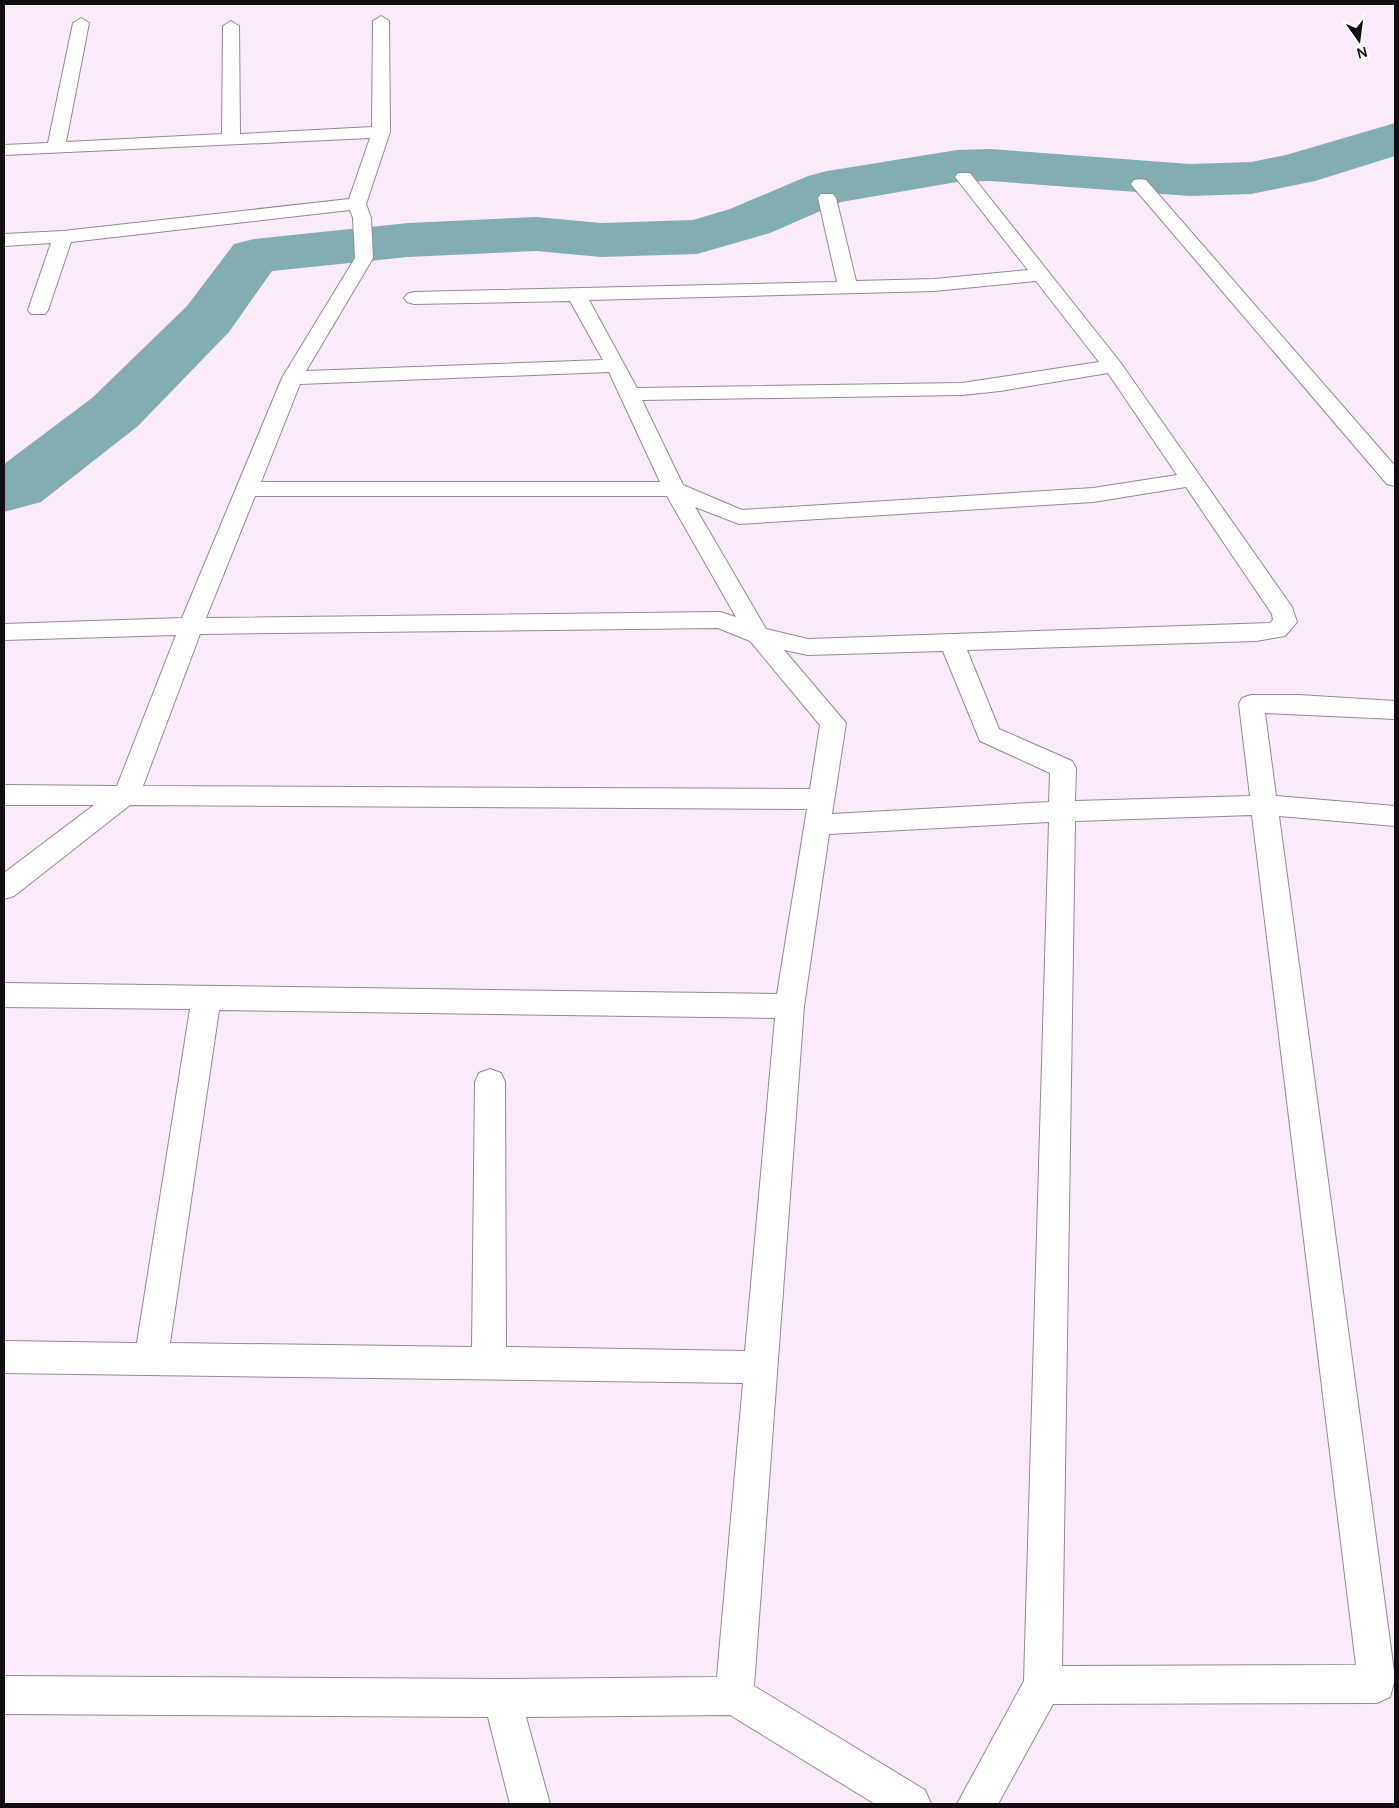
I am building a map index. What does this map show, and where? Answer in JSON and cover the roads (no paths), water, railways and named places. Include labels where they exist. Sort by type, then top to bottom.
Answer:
[{"type":"street","points":[[4,888],[127,794],[191,626],[292,378],[364,258],[360,211],[381,132],[381,21]]},
{"type":"street","points":[[56,147],[81,23]]},
{"type":"street","points":[[231,26],[231,137]]},
{"type":"street","points":[[4,150],[231,137],[381,132]]},
{"type":"street","points":[[4,632],[191,626],[720,620],[758,634],[808,647],[1256,633],[1277,630],[1284,622],[1284,613],[1192,479],[1113,366],[964,177]]},
{"type":"street","points":[[1140,184],[1395,479]]},
{"type":"street","points":[[827,198],[848,287]]},
{"type":"street","points":[[4,240],[63,237],[360,211]]},
{"type":"street","points":[[38,310],[63,237]]},
{"type":"street","points":[[414,298],[934,284],[1041,274]]},
{"type":"street","points":[[576,295],[616,366],[674,490],[758,634],[833,723],[790,1006],[734,1696]]},
{"type":"street","points":[[292,378],[616,366]]},
{"type":"street","points":[[629,394],[962,389],[1000,385],[1113,366]]},
{"type":"street","points":[[247,489],[674,490],[739,517],[1093,495],[1192,479]]},
{"type":"street","points":[[952,643],[989,735],[1064,768],[1043,1685],[977,1804]]},
{"type":"street","points":[[1043,1685],[1386,1685],[1251,704],[1299,704],[1395,710]]},
{"type":"street","points":[[4,795],[127,794],[821,799]]},
{"type":"street","points":[[817,825],[1063,811],[1264,805],[1395,816]]},
{"type":"street","points":[[4,995],[790,1006]]},
{"type":"street","points":[[151,1358],[206,998]]},
{"type":"street","points":[[489,1363],[490,1082]]},
{"type":"street","points":[[4,1356],[762,1367]]},
{"type":"street","points":[[4,1695],[502,1698],[734,1696],[911,1804]]},
{"type":"street","points":[[502,1698],[530,1804]]},
{"type":"waterway","points":[[4,491],[17,487],[115,412],[208,319],[254,256],[408,240],[536,234],[601,240],[697,237],[750,221],[827,188],[957,166],[990,165],[1190,180],[1251,178],[1296,169],[1395,139]]}]
